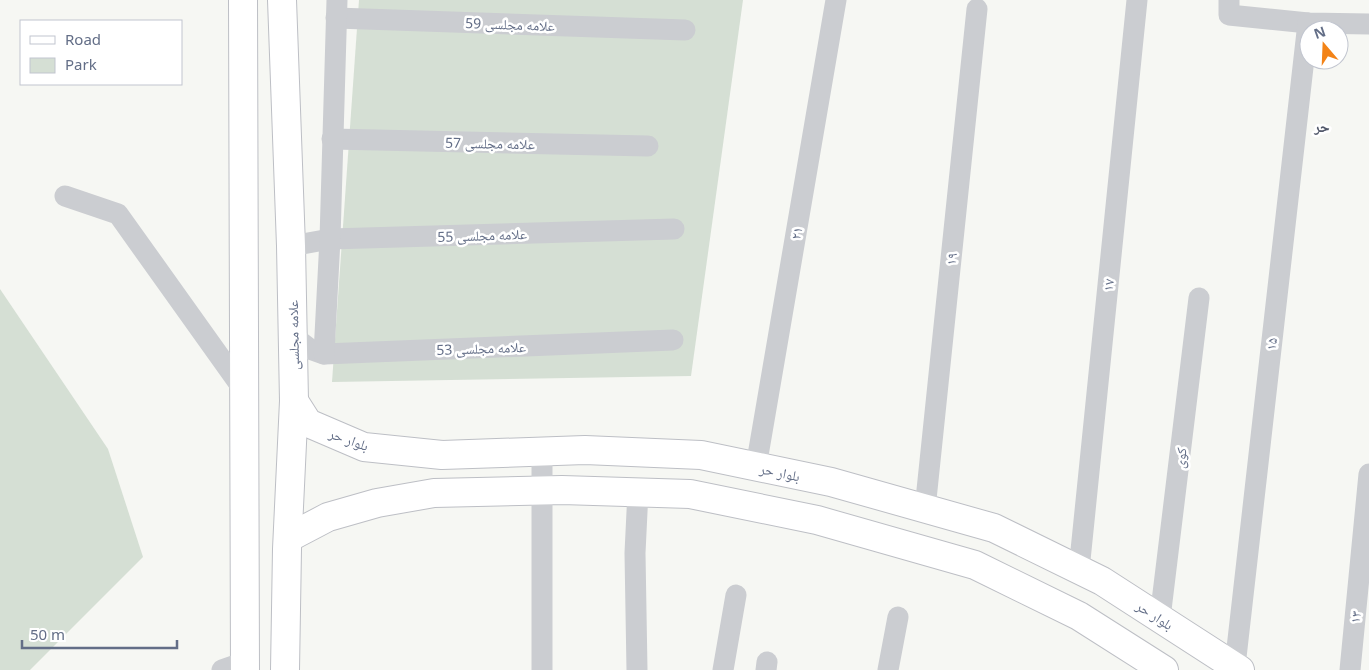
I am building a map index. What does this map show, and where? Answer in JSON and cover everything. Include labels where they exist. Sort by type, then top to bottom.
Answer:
[{"type":"main road","points":[[237,667],[245,392],[243,0]]},
{"type":"main road","name":"علامه مجلسی","points":[[282,0],[292,246],[294,401],[285,670]]},
{"type":"main road","name":"بلوار حر","points":[[294,401],[308,423],[364,447],[442,455],[542,450],[585,450],[701,456],[831,482],[994,528],[1102,581],[1237,668]]},
{"type":"main road","points":[[288,538],[328,517],[378,503],[434,493],[638,491],[690,494],[817,520],[975,565],[1079,616],[1164,670]]},
{"type":"street","name":"۲۱","points":[[756,467],[836,0]]},
{"type":"street","name":"۱۷","points":[[1079,570],[1137,0]]},
{"type":"street","points":[[1229,0],[1228,15],[1299,22]]},
{"type":"street","points":[[324,354],[330,239],[336,9]]},
{"type":"street","name":"علامه مجلسی 59","points":[[336,9],[685,30]]},
{"type":"street","name":"۱۹","points":[[925,509],[977,9]]},
{"type":"street","points":[[1349,24],[1369,24]]},
{"type":"street","name":"۱۵","points":[[1237,668],[1303,70]]},
{"type":"street","name":"علامه مجلسی 57","points":[[332,139],[648,146]]},
{"type":"street","points":[[65,196],[118,214],[245,392]]},
{"type":"street","name":"علامه مجلسی 55","points":[[292,246],[330,239],[674,229]]},
{"type":"street","name":"کوی","points":[[1160,618],[1200,298]]},
{"type":"street","name":"علامه مجلسی 53","points":[[293,336],[310,349],[324,354],[674,340]]},
{"type":"street","points":[[542,450],[542,670]]},
{"type":"street","name":"۱۳","points":[[1350,670],[1369,474]]},
{"type":"street","points":[[637,670],[635,553],[638,491]]},
{"type":"street","points":[[723,670],[736,595]]},
{"type":"street","points":[[888,670],[898,617]]},
{"type":"green space","points":[[359,0],[743,0],[691,376],[332,382]]},
{"type":"green space","points":[[0,289],[108,449],[143,557],[30,670],[0,670]]},
{"type":"district","name":"حر","points":[[1322,126]]}]
